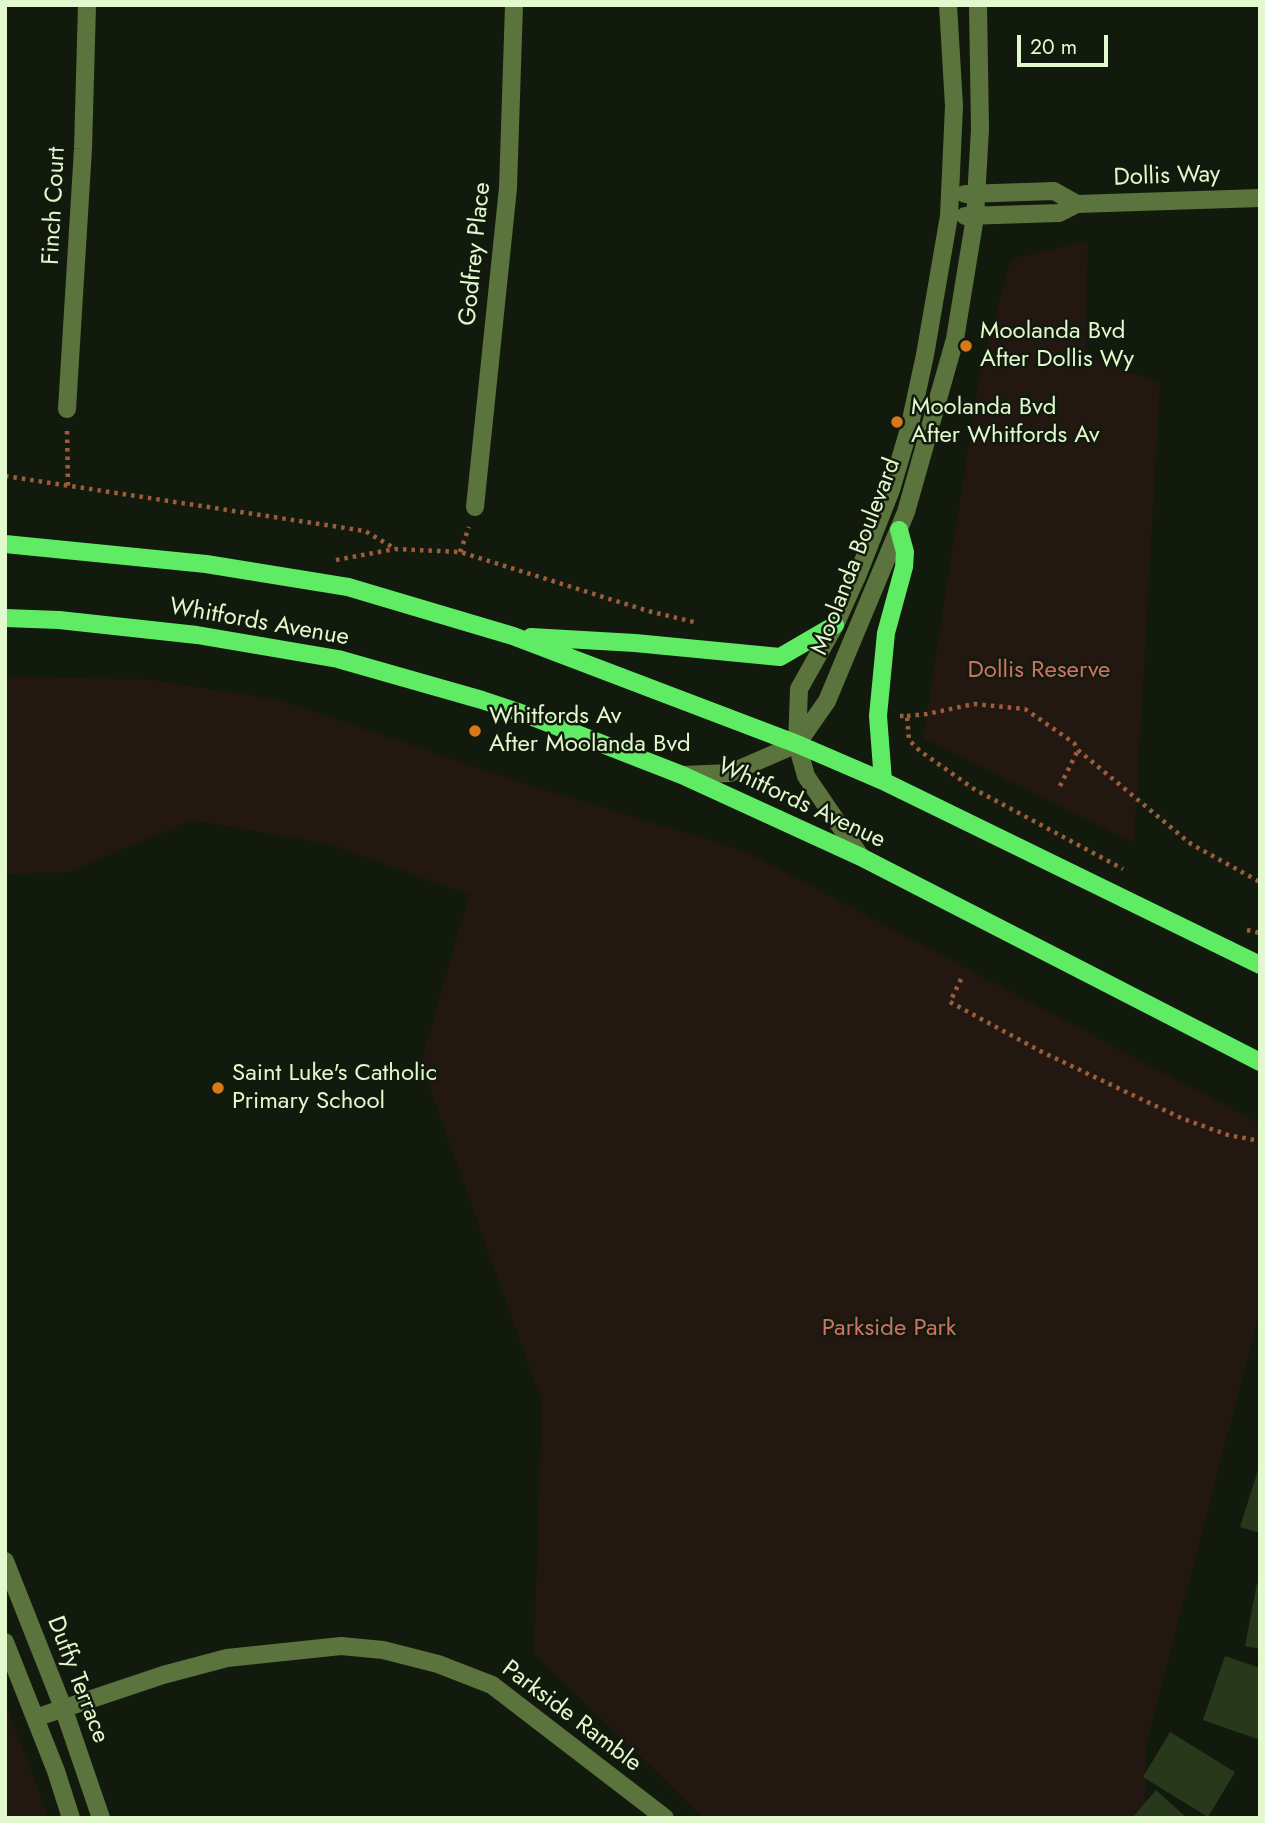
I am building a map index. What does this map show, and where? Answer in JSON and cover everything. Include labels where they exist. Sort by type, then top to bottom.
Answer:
[{"type":"main road","points":[[883,781],[878,716],[886,633],[904,567],[905,552],[899,530]]},
{"type":"main road","name":"Whitfords Avenue","points":[[5,544],[206,564],[348,587],[513,636],[797,744],[883,781],[1260,965]]},
{"type":"main road","name":"Whitfords Avenue","points":[[5,618],[59,620],[197,635],[338,659],[533,717],[681,775],[860,857],[1260,1062]]},
{"type":"main road","points":[[513,636],[635,643],[780,657],[835,625]]},
{"type":"street","name":"Finch Court","points":[[66,409],[83,149],[87,5]]},
{"type":"street","name":"Godfrey Place","points":[[475,507],[509,188],[514,5]]},
{"type":"street","name":"Moolanda Boulevard","points":[[860,857],[806,776],[797,744],[799,690],[835,625],[858,574],[891,490],[909,429],[949,216],[954,106],[948,5]]},
{"type":"street","name":"Moolanda Boulevard","points":[[797,744],[827,701],[899,530],[928,440],[955,339],[975,217],[980,130],[978,5]]},
{"type":"street","name":"Dollis Way","points":[[949,193],[976,195],[1054,191],[1077,204]]},
{"type":"street","name":"Dollis Way","points":[[949,216],[1059,213],[1077,204],[1260,198]]},
{"type":"street","points":[[681,775],[730,773],[797,744]]},
{"type":"street","name":"Duffy Terrace","points":[[5,1561],[64,1710],[101,1818]]},
{"type":"street","points":[[5,1642],[71,1818]]},
{"type":"street","name":"Parkside Ramble","points":[[35,1718],[163,1675],[227,1658],[341,1646],[383,1650],[438,1664],[492,1685],[665,1818]]},
{"type":"path","points":[[66,409],[68,486]]},
{"type":"path","points":[[5,476],[365,531],[395,549]]},
{"type":"path","points":[[907,716],[927,715],[974,704],[1025,709],[1073,743],[1191,844],[1260,882]]},
{"type":"path","points":[[1060,786],[1078,750]]},
{"type":"path","points":[[961,979],[950,1002],[1042,1052],[1181,1118],[1228,1135],[1260,1142]]},
{"type":"green space","name":"Dollis Reserve","points":[[1088,240],[1085,356],[1160,383],[1134,843],[923,738],[981,367],[1011,259]]},
{"type":"green space","name":"Parkside Park","points":[[5,676],[153,680],[279,700],[529,785],[745,851],[1260,1124],[1260,1311],[1146,1745],[1145,1818],[704,1818],[534,1654],[542,1402],[421,1063],[469,895],[330,844],[191,820],[69,872],[5,874]]},
{"type":"green space","points":[[5,1703],[49,1818],[5,1818]]},
{"type":"building","points":[[1260,1467],[1260,1533],[1240,1527]]},
{"type":"building","points":[[1257,1583],[1260,1584],[1260,1649],[1245,1646]]},
{"type":"building","points":[[1225,1656],[1260,1668],[1260,1740],[1203,1720]]},
{"type":"building","points":[[1170,1732],[1235,1772],[1208,1817],[1143,1777]]},
{"type":"building","points":[[1156,1790],[1187,1818],[1132,1818]]},
{"type":"place","name":"Moolanda Bvd After Dollis Wy","points":[[966,346]]},
{"type":"place","name":"Moolanda Bvd After Whitfords Av","points":[[897,422]]},
{"type":"place","name":"Whitfords Av After Moolanda Bvd","points":[[475,731]]},
{"type":"place","name":"Saint Luke's Catholic Primary School","points":[[218,1088]]}]
